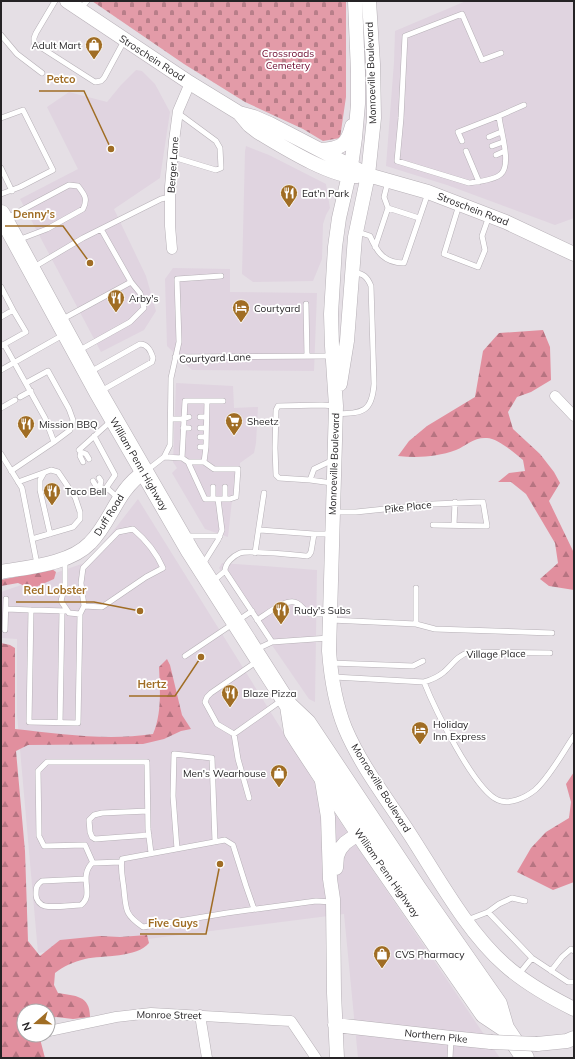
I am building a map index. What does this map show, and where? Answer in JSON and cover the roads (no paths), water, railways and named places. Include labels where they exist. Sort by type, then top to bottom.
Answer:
[{"type":"highway","name":"William Penn Highway","points":[[2,218],[87,374],[210,584],[286,702],[308,723],[417,888],[498,1004],[505,1028],[525,1058]]},
{"type":"highway","name":"William Penn Highway","points":[[286,702],[293,732],[356,829],[484,1014],[505,1028]]},
{"type":"main road","name":"Stroschein Road","points":[[67,1],[83,5],[125,40],[238,113],[258,132],[325,169],[350,171],[368,175],[428,192],[518,227],[574,254]]},
{"type":"main road","name":"Monroeville Boulevard","points":[[355,1],[358,104],[350,171],[342,205],[335,247],[331,314],[336,410],[330,638],[331,670],[340,715],[357,751],[466,920],[496,956],[518,976],[574,1009]]},
{"type":"main road","name":"Monroeville Boulevard","points":[[336,410],[347,341],[356,232],[368,175],[374,118],[373,64],[369,1]]},
{"type":"main road","points":[[320,150],[338,148],[346,142],[350,135],[358,104]]},
{"type":"main road","name":"Stroschein Road","points":[[238,113],[254,117],[270,124],[320,150],[350,171]]},
{"type":"main road","name":"Duff Road","points":[[1,572],[65,558],[78,552],[90,543],[99,532],[131,482],[144,472]]},
{"type":"main road","points":[[320,774],[327,806],[330,879],[333,900]]},
{"type":"main road","points":[[329,849],[335,840],[356,829],[371,818]]},
{"type":"main road","points":[[337,1058],[333,900],[338,852],[356,829]]},
{"type":"main road","name":"Northern Pike","points":[[335,1025],[491,1042],[537,1044],[567,1041],[573,1046]]},
{"type":"street","name":"Berger Lane","points":[[172,249],[170,197],[173,157],[178,113],[190,83]]},
{"type":"street","points":[[555,396],[574,416]]},
{"type":"street","name":"Monroe Street","points":[[56,1029],[116,1016],[151,1013],[291,1021],[316,1058]]},
{"type":"street","points":[[200,1015],[207,1058]]},
{"type":"lane","points":[[56,1],[36,33],[34,43],[95,82],[101,81],[104,78],[125,40]]},
{"type":"lane","points":[[498,116],[506,156],[504,171],[501,175],[479,182],[468,183],[397,161],[401,118],[405,36],[462,14],[482,60],[501,53]]},
{"type":"lane","points":[[1,35],[17,54],[42,73]]},
{"type":"lane","points":[[462,141],[458,132],[524,105]]},
{"type":"lane","points":[[1,118],[23,110],[53,170],[1,194]]},
{"type":"lane","points":[[173,157],[216,170],[221,168],[220,148],[216,141],[178,113]]},
{"type":"lane","points":[[489,137],[501,132]]},
{"type":"lane","points":[[492,146],[503,142]]},
{"type":"lane","points":[[496,155],[505,151]]},
{"type":"lane","points":[[469,153],[471,164],[479,182]]},
{"type":"lane","points":[[471,164],[477,162]]},
{"type":"lane","points":[[1,168],[12,190]]},
{"type":"lane","points":[[375,247],[388,208],[384,196],[388,181]]},
{"type":"lane","points":[[2,218],[69,185],[78,186],[84,194],[87,201],[83,209],[47,229],[15,242]]},
{"type":"lane","points":[[356,232],[370,236],[380,255],[395,263],[404,263],[428,192]]},
{"type":"lane","points":[[30,269],[101,229],[161,199],[170,197]]},
{"type":"lane","points":[[459,204],[444,254],[478,267],[484,250],[482,236],[489,215]]},
{"type":"lane","points":[[388,208],[419,218]]},
{"type":"lane","points":[[76,352],[130,322],[144,308],[140,293],[131,282],[101,229]]},
{"type":"lane","points":[[333,483],[279,478],[276,475],[276,410],[278,406],[322,405],[336,410],[356,414],[368,407],[373,398],[374,384],[371,286],[368,279],[363,274],[352,271]]},
{"type":"lane","points":[[176,357],[179,342],[177,279],[221,276]]},
{"type":"lane","points":[[1,370],[15,362],[62,328],[131,282]]},
{"type":"lane","points":[[1,288],[26,332],[2,345],[15,362],[29,392],[45,418],[54,442]]},
{"type":"lane","points":[[306,304],[307,356]]},
{"type":"lane","points":[[1,317],[13,310]]},
{"type":"lane","points":[[87,374],[140,344],[146,345],[152,354],[152,362],[98,392]]},
{"type":"lane","name":"Courtyard Lane","points":[[164,457],[170,445],[171,378],[176,357],[332,356]]},
{"type":"lane","points":[[11,471],[70,430],[73,420],[69,409],[48,371],[26,383]]},
{"type":"lane","points":[[1,408],[29,392]]},
{"type":"lane","points":[[182,458],[185,401],[223,401]]},
{"type":"lane","points":[[204,462],[206,447],[206,401]]},
{"type":"lane","points":[[170,419],[183,419],[190,417]]},
{"type":"lane","points":[[200,417],[206,417]]},
{"type":"lane","points":[[83,462],[80,456],[81,452],[79,450],[113,419]]},
{"type":"lane","points":[[183,428],[189,428]]},
{"type":"lane","points":[[200,428],[206,428]]},
{"type":"lane","points":[[93,481],[96,486],[100,486],[104,491],[115,475],[94,436]]},
{"type":"lane","points":[[183,437],[189,436]]},
{"type":"lane","points":[[200,437],[206,437]]},
{"type":"lane","points":[[182,446],[189,447]]},
{"type":"lane","points":[[200,447],[206,447]]},
{"type":"lane","points":[[81,452],[86,454],[89,459]]},
{"type":"lane","points":[[1,454],[22,488],[37,565]]},
{"type":"lane","points":[[144,472],[164,457],[182,458],[188,462],[205,499],[230,499],[236,497],[238,469],[226,472],[214,472],[204,462],[188,462]]},
{"type":"lane","points":[[310,480],[314,469],[334,460]]},
{"type":"lane","points":[[18,482],[51,470],[58,472],[75,497],[80,512],[80,519],[73,527],[32,538]]},
{"type":"lane","points":[[44,473],[40,480],[40,490],[50,534]]},
{"type":"lane","points":[[99,478],[101,482],[100,486]]},
{"type":"lane","points":[[201,568],[222,530],[215,499],[214,487]]},
{"type":"lane","points":[[225,487],[225,499]]},
{"type":"lane","points":[[107,488],[119,499]]},
{"type":"lane","points":[[255,553],[260,530],[264,493]]},
{"type":"lane","points":[[433,525],[454,525],[455,502]]},
{"type":"lane","name":"Pike Place","points":[[333,512],[356,512],[455,502],[483,502],[487,526],[454,525]]},
{"type":"lane","points":[[31,610],[29,722],[78,723],[80,614],[84,606],[82,583],[83,568],[118,532],[133,529],[146,540],[159,558],[163,568],[146,577],[102,607],[84,606]]},
{"type":"lane","points":[[260,530],[332,534]]},
{"type":"lane","points":[[210,584],[225,571],[225,567],[228,563],[242,552],[307,556],[311,552],[314,534]]},
{"type":"lane","points":[[181,536],[220,536]]},
{"type":"lane","points":[[60,723],[66,612],[61,601],[66,585],[65,558]]},
{"type":"lane","points":[[225,571],[272,642]]},
{"type":"lane","points":[[416,588],[416,624]]},
{"type":"lane","points":[[5,630],[6,599]]},
{"type":"lane","points":[[257,620],[284,603],[291,601],[310,614],[330,617],[416,624],[436,629],[552,633]]},
{"type":"lane","points":[[6,609],[80,614]]},
{"type":"lane","points":[[185,656],[252,612]]},
{"type":"lane","points":[[249,798],[238,759],[234,734],[218,724],[205,702],[207,697],[272,642],[330,638]]},
{"type":"lane","name":"Village Place","points":[[331,670],[424,682],[432,680],[443,673],[456,658],[461,654],[469,652],[550,653]]},
{"type":"lane","points":[[331,670],[414,666],[423,660]]},
{"type":"lane","points":[[424,682],[439,717],[474,775],[483,788],[498,800],[506,802],[515,801],[534,791],[542,783],[574,736]]},
{"type":"lane","points":[[234,734],[286,702]]},
{"type":"lane","points":[[177,848],[173,796],[174,754],[212,758],[215,842]]},
{"type":"lane","points":[[92,837],[85,845],[44,846],[39,836],[38,771],[47,762],[146,762],[151,853]]},
{"type":"lane","points":[[92,837],[89,820],[94,815],[102,813],[148,811]]},
{"type":"lane","points":[[92,837],[95,839],[149,835]]},
{"type":"lane","points":[[254,910],[233,845],[225,840],[122,859],[120,870],[124,890],[124,904],[130,916],[143,927],[316,901],[333,900]]},
{"type":"lane","points":[[85,845],[92,863]]},
{"type":"lane","points":[[86,880],[42,881],[36,887],[36,898],[45,906],[81,905],[88,897],[86,880],[87,868],[92,863],[121,862]]},
{"type":"lane","points":[[466,920],[488,912],[499,904],[512,898],[525,901]]},
{"type":"lane","points":[[488,912],[532,958],[568,982],[574,982]]},
{"type":"lane","points":[[551,971],[562,957],[571,949],[574,951]]},
{"type":"lane","points":[[518,976],[532,958]]},
{"type":"lane","points":[[450,1058],[451,1038]]},
{"type":"place","name":"Adult Mart","points":[[94,60]]},
{"type":"place","name":"Petco","points":[[111,149]]},
{"type":"place","name":"Eat'n Park","points":[[289,208]]},
{"type":"place","name":"Denny's","points":[[90,263]]},
{"type":"place","name":"Arby's","points":[[116,313]]},
{"type":"place","name":"Courtyard","points":[[241,323]]},
{"type":"place","name":"Sheetz","points":[[234,436]]},
{"type":"place","name":"Mission BBQ","points":[[26,439]]},
{"type":"place","name":"Taco Bell","points":[[52,506]]},
{"type":"place","name":"Red Lobster","points":[[140,611]]},
{"type":"place","name":"Rudy's Subs","points":[[281,625]]},
{"type":"place","name":"Hertz","points":[[201,657]]},
{"type":"place","name":"Blaze Pizza","points":[[230,708]]},
{"type":"place","name":"Holiday Inn Express","points":[[420,745]]},
{"type":"place","name":"Men's Wearhouse","points":[[279,788]]},
{"type":"place","name":"Five Guys","points":[[220,864]]},
{"type":"place","name":"CVS Pharmacy","points":[[382,969]]},
{"type":"park label","name":"Crossroads Cemetery","points":[[288,58]]}]
